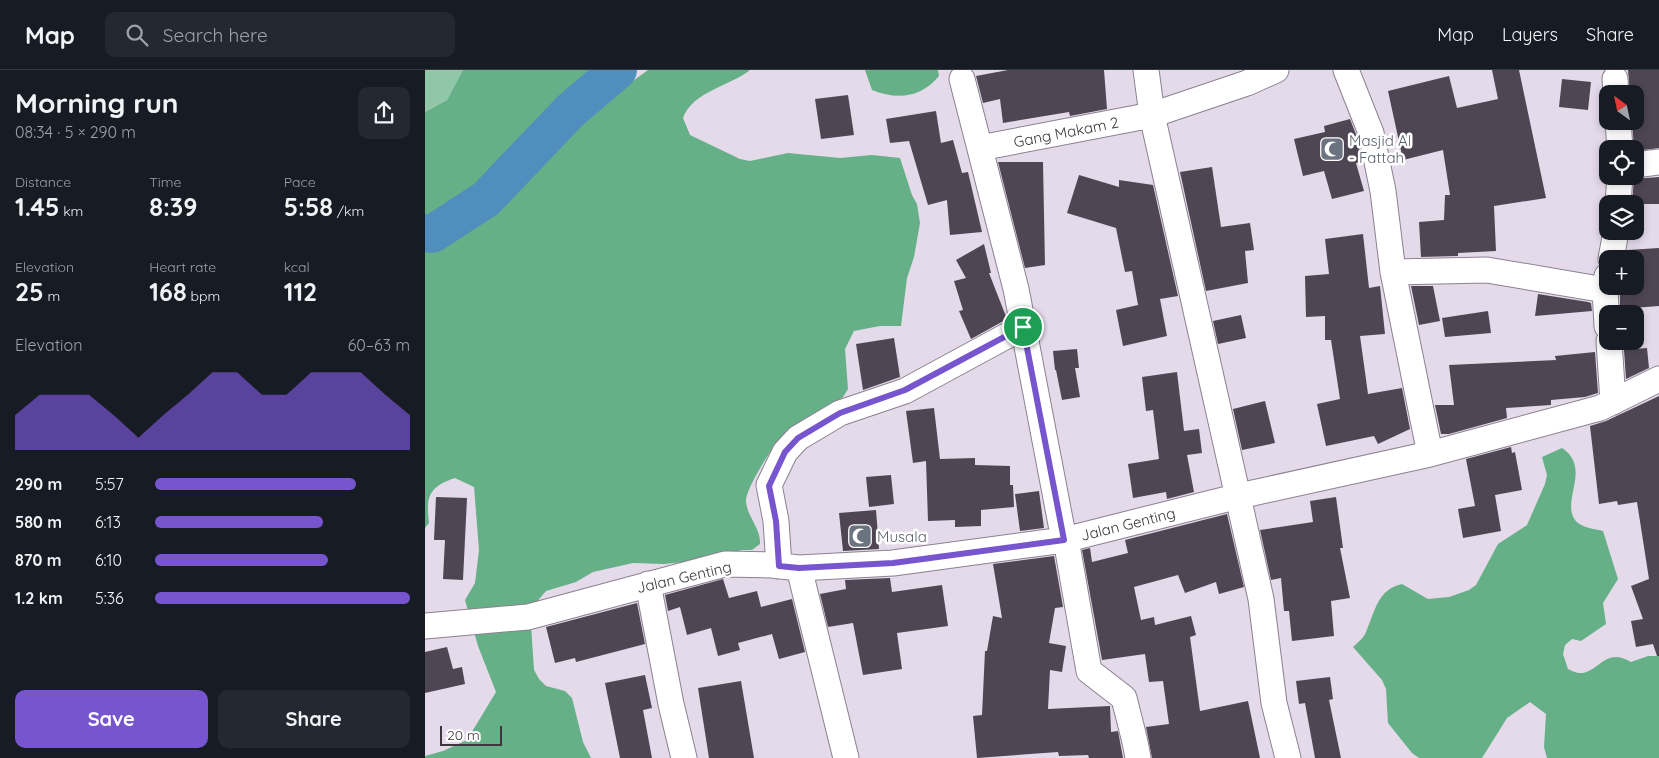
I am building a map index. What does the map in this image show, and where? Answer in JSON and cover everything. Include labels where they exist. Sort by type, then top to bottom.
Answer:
[{"type":"street","points":[[1147,70],[1152,115],[1261,599],[1274,703],[1288,758]]},
{"type":"street","name":"Gang Makam 2","points":[[980,148],[1152,115],[1247,83],[1276,70]]},
{"type":"street","points":[[1346,70],[1373,142],[1383,191],[1393,272],[1430,454]]},
{"type":"street","points":[[963,79],[1016,289],[1064,540],[1068,551],[1089,671],[1124,698],[1130,727],[1136,741],[1138,758]]},
{"type":"street","points":[[1644,164],[1659,162]]},
{"type":"street","points":[[1393,272],[1487,270],[1599,282]]},
{"type":"street","points":[[846,758],[789,567],[776,521],[769,486],[785,452],[798,438],[840,413],[905,390],[1023,327]]},
{"type":"street","points":[[1610,350],[1613,402]]},
{"type":"street","name":"Jalan Genting","points":[[425,626],[528,617],[725,564],[789,567],[893,563],[1064,540],[1239,496],[1430,454],[1569,417],[1613,402],[1659,379]]},
{"type":"street","points":[[647,584],[684,758]]},
{"type":"green space","points":[[425,70],[463,70],[447,100],[425,112]]},
{"type":"green space","points":[[463,70],[604,70],[562,106],[549,122],[479,187],[436,216],[425,220],[425,112],[447,100]]},
{"type":"green space","points":[[648,70],[750,70],[694,102],[683,118],[690,135],[740,159],[750,161],[788,153],[840,158],[872,155],[900,158],[912,195],[917,204],[920,223],[914,257],[907,278],[901,326],[880,326],[854,331],[845,349],[848,389],[843,397],[787,432],[769,454],[751,485],[746,501],[760,538],[760,544],[752,550],[742,550],[704,560],[664,564],[633,563],[593,572],[576,582],[546,591],[530,610],[534,670],[546,686],[565,691],[572,698],[583,742],[591,758],[425,758],[425,756],[443,751],[467,740],[496,692],[478,646],[465,600],[475,583],[479,550],[474,487],[455,478],[446,481],[434,489],[428,506],[429,523],[425,528],[425,249],[453,236],[510,197],[608,99]]},
{"type":"green space","points":[[865,70],[938,70],[939,76],[924,89],[916,93],[899,96],[872,90]]},
{"type":"green space","points":[[1562,448],[1571,456],[1575,465],[1576,474],[1571,503],[1575,520],[1584,526],[1603,531],[1618,579],[1603,603],[1606,624],[1581,641],[1572,639],[1565,645],[1563,654],[1568,669],[1580,673],[1587,672],[1608,658],[1622,658],[1631,662],[1648,656],[1659,656],[1659,758],[1547,758],[1544,747],[1546,714],[1530,702],[1507,718],[1482,758],[1419,758],[1412,753],[1388,723],[1386,689],[1382,680],[1353,647],[1365,634],[1382,596],[1394,587],[1402,584],[1428,599],[1449,597],[1469,590],[1476,585],[1498,544],[1527,525],[1547,475],[1542,457]]},
{"type":"building","points":[[1008,70],[1104,70],[1107,109],[1070,116],[1069,112],[1003,123],[1000,99],[983,103],[976,76]]},
{"type":"building","points":[[1492,70],[1519,70],[1546,198],[1494,206],[1496,251],[1458,253],[1458,256],[1421,257],[1419,222],[1444,220],[1445,195],[1450,195],[1443,150],[1403,160],[1388,91],[1449,76],[1457,108],[1498,99]]},
{"type":"building","points":[[1628,70],[1659,70],[1659,148],[1644,150],[1644,140],[1633,140],[1633,130],[1644,130],[1644,85],[1629,85]]},
{"type":"building","points":[[1562,79],[1591,82],[1588,110],[1559,107]]},
{"type":"building","points":[[848,95],[854,135],[821,139],[815,99]]},
{"type":"building","points":[[936,111],[941,143],[953,140],[962,173],[968,172],[982,232],[950,235],[947,200],[928,205],[909,141],[890,143],[886,119]]},
{"type":"building","name":"Masjid Al - Fattah","points":[[1350,119],[1357,137],[1362,162],[1356,163],[1364,191],[1332,199],[1324,171],[1303,176],[1294,139],[1325,132],[1324,126]]},
{"type":"building","points":[[998,162],[1043,162],[1045,265],[1025,268]]},
{"type":"building","points":[[1212,167],[1221,227],[1250,223],[1254,250],[1245,251],[1248,283],[1206,291],[1180,172]]},
{"type":"building","points":[[1079,175],[1119,187],[1119,180],[1153,185],[1178,296],[1160,299],[1167,336],[1123,346],[1116,310],[1138,305],[1132,271],[1125,272],[1116,228],[1067,213]]},
{"type":"building","points":[[1659,177],[1659,204],[1644,204],[1644,195],[1633,195],[1634,185],[1644,185],[1644,178]]},
{"type":"building","points":[[1363,234],[1369,288],[1380,286],[1385,334],[1360,336],[1368,394],[1402,388],[1410,429],[1378,444],[1374,436],[1326,446],[1317,404],[1340,399],[1331,340],[1325,340],[1325,316],[1306,317],[1305,276],[1329,274],[1325,239]]},
{"type":"building","points":[[984,244],[991,273],[989,273],[1007,319],[971,339],[959,311],[963,310],[954,281],[966,278],[956,260]]},
{"type":"building","points":[[1659,248],[1659,306],[1644,307],[1644,305],[1620,305],[1620,295],[1644,295],[1644,250],[1628,250]]},
{"type":"building","points":[[1411,286],[1433,286],[1440,321],[1419,325]]},
{"type":"building","points":[[1538,294],[1588,302],[1591,303],[1592,311],[1535,316]]},
{"type":"building","points":[[1488,311],[1491,333],[1445,337],[1442,318]]},
{"type":"building","points":[[1241,315],[1246,338],[1218,344],[1213,321]]},
{"type":"building","points":[[894,338],[900,377],[863,390],[856,344]]},
{"type":"building","points":[[1647,348],[1649,368],[1626,379],[1624,350],[1644,350]]},
{"type":"building","points":[[1077,349],[1079,368],[1075,368],[1080,397],[1062,400],[1053,351]]},
{"type":"building","points":[[1595,352],[1598,393],[1585,397],[1551,400],[1551,405],[1506,408],[1507,418],[1449,434],[1441,434],[1435,405],[1454,405],[1449,365],[1556,360],[1555,356]]},
{"type":"building","points":[[1177,372],[1184,431],[1199,429],[1202,453],[1187,455],[1194,492],[1167,499],[1166,492],[1133,498],[1128,464],[1159,459],[1153,410],[1146,411],[1142,377]]},
{"type":"building","points":[[1659,396],[1659,656],[1657,656],[1653,644],[1636,647],[1631,621],[1643,619],[1631,586],[1649,579],[1637,502],[1618,505],[1617,501],[1599,504],[1590,426],[1606,421]]},
{"type":"building","points":[[1265,401],[1275,443],[1242,450],[1233,409]]},
{"type":"building","points":[[934,408],[940,459],[975,458],[975,465],[1010,466],[1010,485],[1013,485],[1014,507],[981,510],[981,526],[955,527],[955,520],[928,521],[926,461],[913,463],[906,411]]},
{"type":"building","points":[[1511,447],[1512,453],[1515,452],[1522,490],[1495,495],[1501,531],[1463,538],[1458,509],[1475,506],[1466,459]]},
{"type":"building","points":[[891,475],[894,504],[869,507],[866,477]]},
{"type":"building","points":[[1039,491],[1044,528],[1020,531],[1015,494]]},
{"type":"building","points":[[436,497],[467,498],[463,580],[443,579],[445,540],[434,540]]},
{"type":"building","points":[[1336,497],[1343,548],[1340,548],[1350,598],[1331,601],[1334,636],[1292,641],[1289,611],[1284,611],[1281,578],[1271,580],[1260,530],[1313,522],[1310,501]]},
{"type":"building","name":"Musala","points":[[876,510],[879,549],[843,551],[839,513]]},
{"type":"building","points":[[1227,514],[1244,587],[1219,594],[1216,582],[1185,593],[1178,575],[1134,587],[1141,620],[1154,617],[1155,625],[1191,616],[1196,635],[1190,637],[1200,711],[1248,701],[1260,758],[1152,758],[1146,727],[1169,724],[1163,681],[1149,682],[1145,654],[1102,660],[1082,550],[1090,548],[1092,562],[1128,553],[1125,540]]},
{"type":"building","points":[[1054,556],[1063,607],[1055,608],[1049,643],[1066,646],[1062,672],[1050,670],[1048,709],[1110,706],[1111,732],[1118,731],[1123,758],[1089,758],[1088,755],[1059,756],[1058,752],[977,758],[973,716],[982,715],[985,651],[987,651],[993,616],[1002,618],[993,564]]},
{"type":"building","points":[[890,578],[892,592],[942,585],[948,626],[897,633],[902,669],[863,675],[853,623],[828,627],[820,594],[846,589],[845,580]]},
{"type":"building","points":[[723,579],[729,598],[757,591],[761,607],[792,599],[805,652],[779,659],[772,634],[738,643],[740,650],[718,656],[711,628],[687,635],[680,607],[668,611],[665,595]]},
{"type":"building","points":[[637,603],[645,644],[576,662],[575,658],[555,663],[546,627]]},
{"type":"building","points":[[447,647],[453,669],[462,667],[465,684],[425,693],[425,652]]},
{"type":"building","points":[[645,675],[652,708],[643,710],[652,758],[620,758],[605,683]]},
{"type":"building","points":[[1330,677],[1333,699],[1329,700],[1341,758],[1315,758],[1305,703],[1299,704],[1296,681]]},
{"type":"building","points":[[741,681],[754,758],[709,758],[698,688]]},
{"type":"waterway","points":[[425,233],[432,234],[486,199],[570,111],[618,70]]},
{"type":"place","name":"Masjid Al - Fattah","points":[[1332,149]]},
{"type":"place","name":"Musala","points":[[860,536]]},
{"type":"route","points":[[1023,327],[1064,540],[893,563],[799,568],[779,566],[776,521],[769,486],[785,452],[798,438],[840,413],[905,390],[1023,327]]}]
